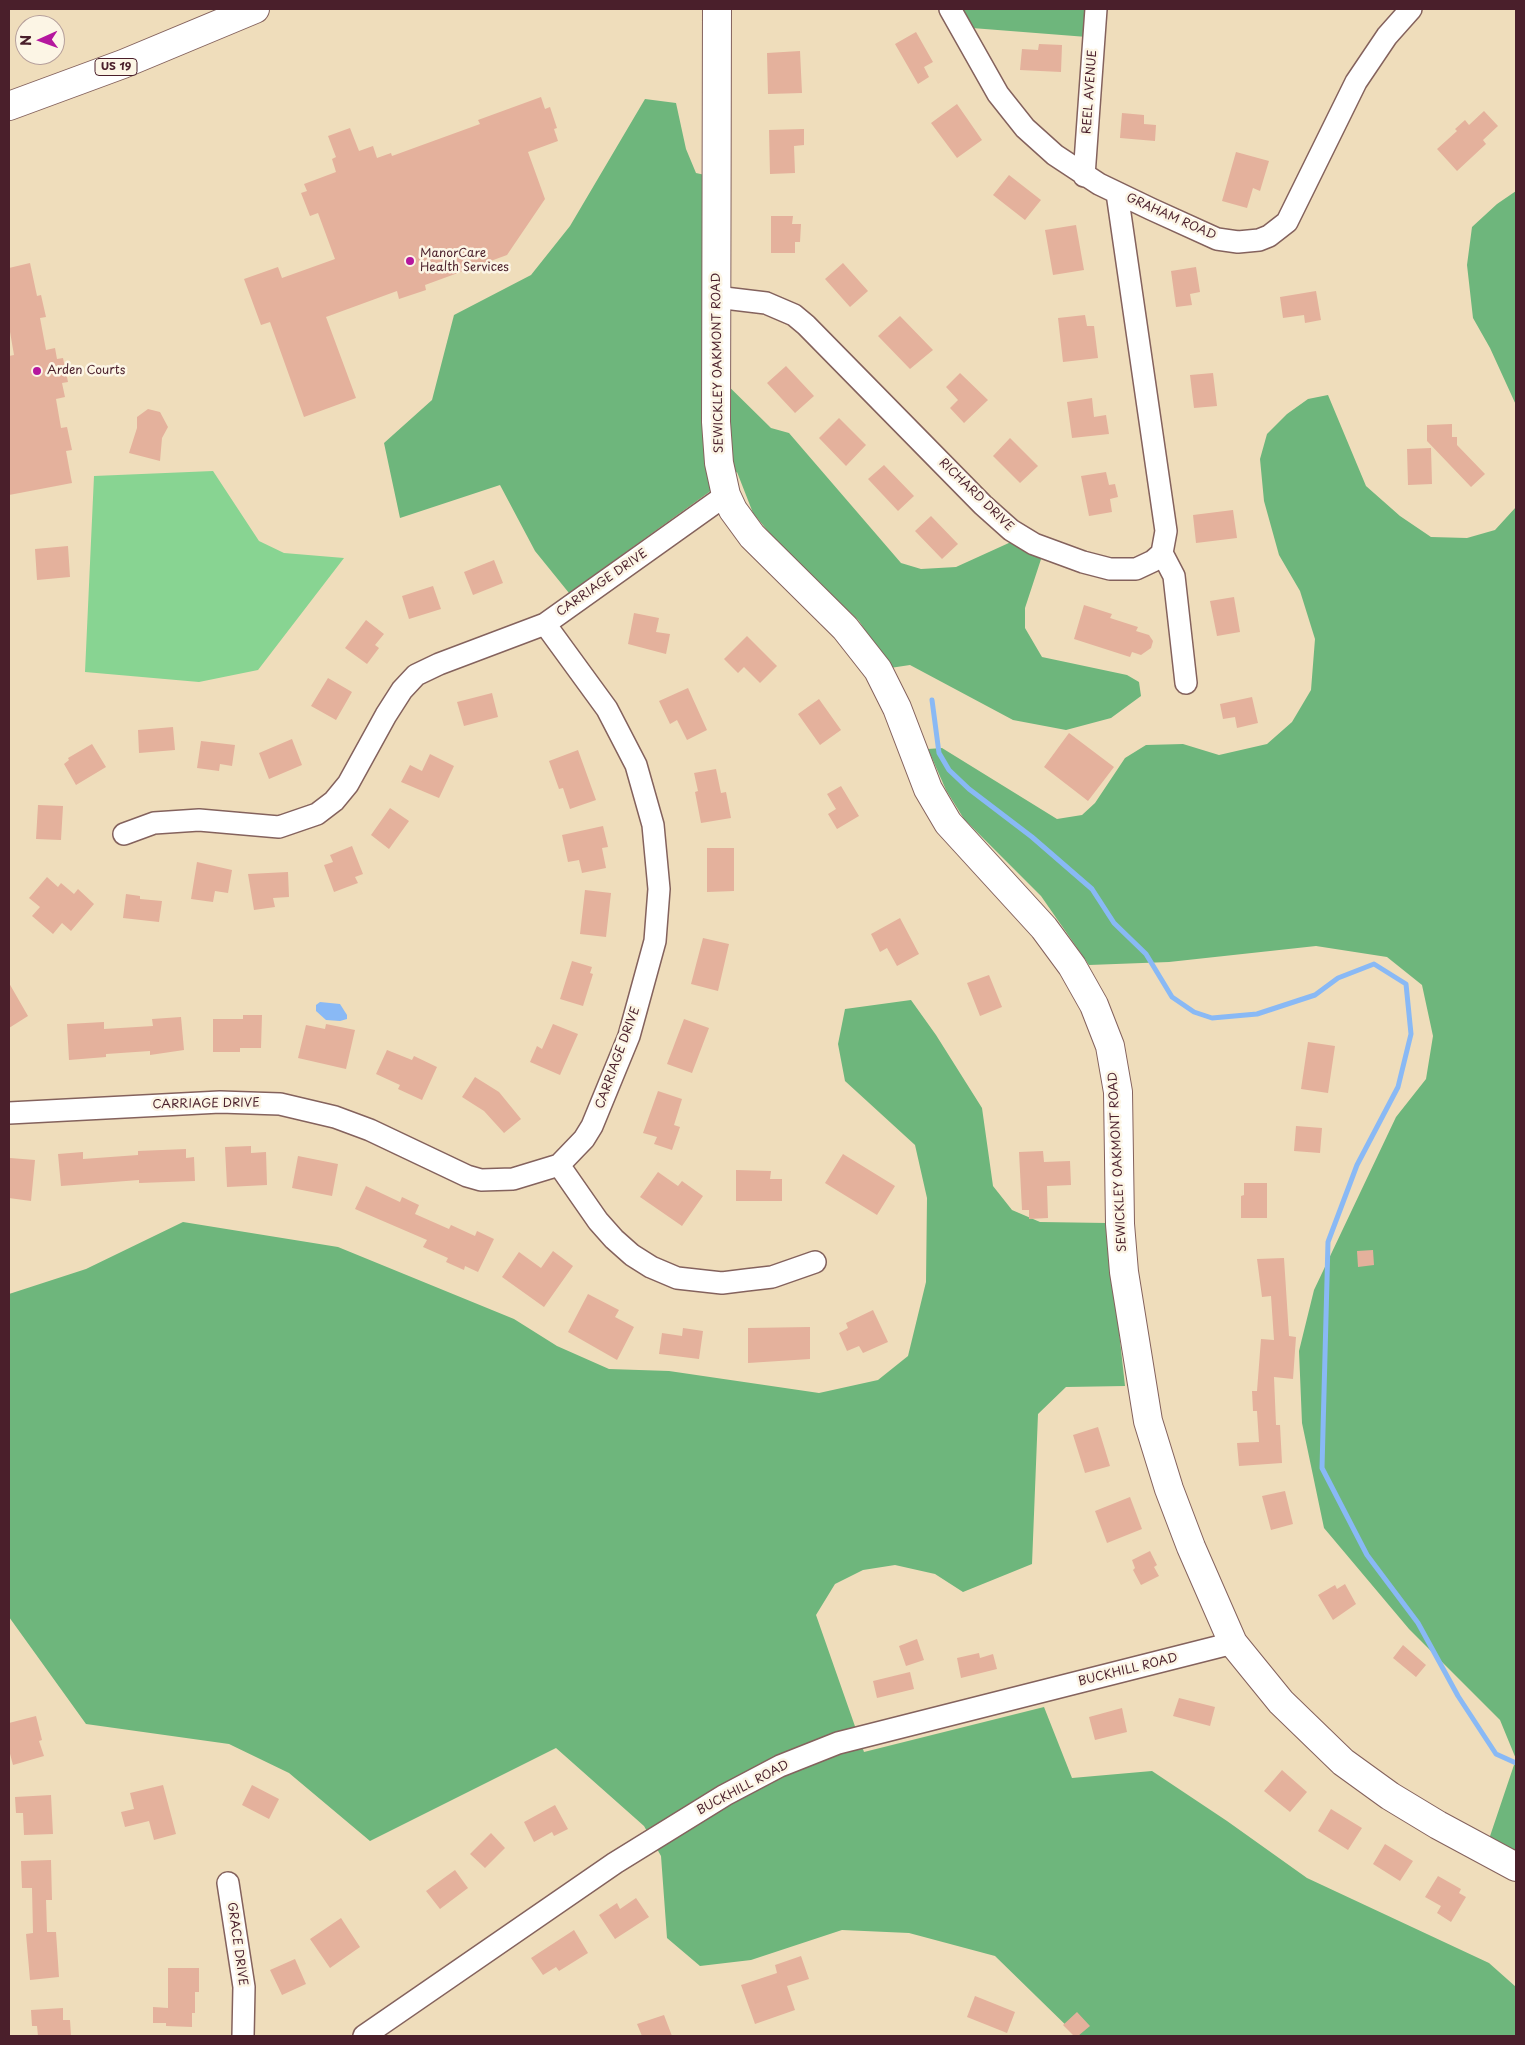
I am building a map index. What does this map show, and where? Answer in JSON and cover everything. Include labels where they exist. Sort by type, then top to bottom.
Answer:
[{"type":"main road","name":"US 19","points":[[9,106],[93,76],[219,16],[255,9]]},
{"type":"main road","name":"SEWICKLEY OAKMONT ROAD","points":[[717,9],[717,444],[726,495],[733,510],[752,536],[845,628],[878,670],[897,708],[925,782],[948,823],[1044,928],[1072,966],[1094,1005],[1110,1046],[1118,1092],[1120,1224],[1124,1272],[1148,1421],[1191,1548],[1233,1643],[1280,1702],[1343,1762],[1430,1820],[1516,1867]]},
{"type":"street","name":"GRAHAM ROAD","points":[[950,9],[985,75],[1011,112],[1038,142],[1084,176],[1217,239],[1228,242],[1249,242],[1270,236],[1286,222],[1293,213],[1356,82],[1387,36],[1411,9]]},
{"type":"street","name":"REEL AVENUE","points":[[1084,176],[1096,9]]},
{"type":"street","points":[[1118,193],[1166,531],[1162,553],[1174,576],[1186,683]]},
{"type":"street","name":"RICHARD DRIVE","points":[[716,297],[766,303],[794,315],[983,505],[1022,537],[1034,544],[1110,569],[1127,570],[1145,566],[1162,553]]},
{"type":"street","name":"CARRIAGE DRIVE","points":[[9,1113],[220,1102],[280,1104],[335,1117],[370,1130],[467,1176],[481,1180],[513,1179],[559,1165],[584,1139],[592,1126],[629,1036],[655,940],[659,890],[653,825],[636,764],[607,709],[545,624],[726,495]]},
{"type":"street","points":[[124,834],[154,823],[199,820],[278,827],[299,822],[317,814],[334,801],[348,784],[396,699],[416,675],[439,664],[545,624]]},
{"type":"street","points":[[559,1165],[598,1221],[614,1239],[632,1255],[650,1267],[677,1278],[722,1283],[772,1277],[815,1262]]},
{"type":"street","name":"BUCKHILL ROAD","points":[[364,2036],[615,1863],[725,1795],[780,1766],[838,1743],[1233,1643]]},
{"type":"street","name":"GRACE DRIVE","points":[[228,1883],[244,1987],[243,2036]]},
{"type":"green space","points":[[962,9],[1089,9],[1087,37],[972,28]]},
{"type":"green space","points":[[645,99],[676,103],[686,149],[696,173],[705,175],[706,364],[771,428],[789,433],[901,563],[921,569],[956,567],[1022,537],[1045,547],[1025,608],[1025,628],[1042,657],[1127,675],[1139,682],[1141,696],[1111,718],[1066,730],[1013,720],[910,665],[890,668],[859,621],[781,547],[753,513],[737,472],[569,593],[535,551],[500,485],[400,518],[384,443],[432,400],[454,315],[531,275],[570,226]]},
{"type":"green space","points":[[1516,191],[1516,405],[1490,348],[1473,318],[1467,265],[1472,227],[1497,204]]},
{"type":"green space","points":[[1328,395],[1366,486],[1400,516],[1431,537],[1467,538],[1495,530],[1516,507],[1516,1759],[1500,1720],[1409,1629],[1324,1528],[1302,1423],[1299,1351],[1314,1290],[1396,1117],[1426,1079],[1433,1036],[1422,985],[1387,957],[1316,946],[1169,962],[1089,965],[1041,896],[964,819],[946,790],[928,749],[942,748],[1057,819],[1082,815],[1095,803],[1125,758],[1146,745],[1183,744],[1219,755],[1267,744],[1292,722],[1311,690],[1315,639],[1300,591],[1279,555],[1264,501],[1260,459],[1267,434],[1287,414],[1308,399]]},
{"type":"green space","points":[[213,471],[259,541],[284,553],[344,558],[258,670],[199,682],[85,672],[94,476]]},
{"type":"green space","points":[[911,1000],[936,1035],[982,1108],[993,1186],[1012,1210],[1040,1222],[1107,1223],[1125,1386],[1066,1387],[1038,1414],[1032,1564],[963,1592],[935,1574],[895,1565],[863,1570],[835,1584],[816,1615],[864,1752],[1044,1707],[1072,1778],[1152,1771],[1307,1878],[1489,1963],[1516,1987],[1516,2036],[1077,2036],[995,1956],[909,1933],[842,1930],[751,1960],[700,1966],[667,1938],[661,1856],[644,1826],[556,1748],[370,1841],[289,1773],[229,1744],[86,1724],[9,1617],[9,1294],[86,1269],[183,1222],[338,1247],[514,1319],[557,1346],[609,1369],[669,1371],[819,1393],[878,1380],[908,1356],[926,1282],[927,1198],[915,1145],[845,1081],[838,1044],[845,1009]]},
{"type":"green space","points":[[1516,1759],[1516,1867],[1485,1851]]},
{"type":"water","points":[[320,1002],[340,1004],[347,1015],[347,1019],[340,1021],[326,1020],[316,1011],[316,1005]]},
{"type":"building","points":[[916,32],[933,62],[924,67],[929,77],[918,84],[895,44]]},
{"type":"building","points":[[1039,44],[1062,45],[1061,72],[1020,70],[1022,49],[1038,50]]},
{"type":"building","points":[[800,51],[802,93],[768,94],[767,53]]},
{"type":"building","name":"ManorCare Health Services","points":[[541,97],[545,109],[550,107],[557,128],[554,129],[558,141],[528,152],[545,199],[507,255],[425,285],[426,290],[399,299],[397,291],[326,317],[356,398],[304,417],[270,322],[261,325],[244,279],[278,267],[282,278],[335,259],[318,213],[310,216],[301,193],[307,191],[304,184],[336,172],[332,159],[336,157],[328,136],[350,128],[359,151],[373,146],[377,158],[391,153],[392,156],[480,124],[478,120]]},
{"type":"building","points":[[957,104],[982,140],[957,158],[931,123]]},
{"type":"building","points":[[1484,111],[1498,126],[1483,140],[1486,144],[1457,171],[1437,149],[1457,131],[1455,129],[1465,120],[1469,125]]},
{"type":"building","points":[[1122,113],[1144,115],[1144,124],[1156,125],[1155,141],[1120,138]]},
{"type":"building","points":[[804,129],[804,145],[794,146],[795,173],[770,174],[769,130]]},
{"type":"building","points":[[1236,152],[1269,161],[1260,191],[1253,188],[1247,208],[1222,201]]},
{"type":"building","points":[[1009,175],[1041,200],[1025,220],[993,195]]},
{"type":"building","points":[[771,216],[793,216],[792,224],[801,224],[800,242],[795,242],[795,253],[771,253]]},
{"type":"building","points":[[1076,225],[1084,270],[1053,275],[1045,230]]},
{"type":"building","name":"Arden Courts","points":[[30,263],[37,296],[41,295],[46,317],[40,318],[46,350],[55,348],[57,359],[63,358],[68,382],[62,383],[65,397],[56,399],[61,428],[67,427],[72,450],[66,451],[72,483],[9,495],[9,356],[14,355],[9,326],[9,268]]},
{"type":"building","points":[[843,263],[868,291],[850,307],[825,279]]},
{"type":"building","points":[[1196,267],[1200,292],[1190,294],[1192,305],[1176,307],[1171,271]]},
{"type":"building","points":[[1316,291],[1321,320],[1305,323],[1304,315],[1283,318],[1280,297]]},
{"type":"building","points":[[1085,315],[1087,326],[1094,326],[1098,358],[1063,362],[1058,318]]},
{"type":"building","points":[[900,316],[933,350],[910,369],[878,336]]},
{"type":"building","points":[[786,366],[814,396],[795,413],[767,383]]},
{"type":"building","points":[[960,373],[988,400],[964,423],[950,408],[958,400],[946,387]]},
{"type":"building","points":[[1213,373],[1217,406],[1194,408],[1190,375]]},
{"type":"building","points":[[1092,398],[1094,417],[1106,415],[1109,434],[1072,438],[1067,402]]},
{"type":"building","points":[[148,409],[160,412],[168,427],[162,438],[160,461],[129,453],[137,428],[137,417]]},
{"type":"building","points":[[839,418],[866,445],[846,466],[819,438]]},
{"type":"building","points":[[1452,424],[1452,437],[1457,437],[1457,445],[1485,474],[1471,487],[1427,441],[1427,425]]},
{"type":"building","points":[[1010,438],[1038,466],[1020,483],[993,456]]},
{"type":"building","points":[[1431,448],[1432,484],[1408,485],[1407,449]]},
{"type":"building","points":[[884,465],[914,496],[898,511],[868,479]]},
{"type":"building","points":[[1106,472],[1109,485],[1115,484],[1118,497],[1110,499],[1112,512],[1089,516],[1081,476]]},
{"type":"building","points":[[1233,510],[1237,538],[1196,543],[1193,515]]},
{"type":"building","points":[[931,516],[958,544],[942,559],[915,531]]},
{"type":"building","points":[[68,546],[70,577],[37,580],[35,549]]},
{"type":"building","points":[[494,560],[503,583],[473,595],[464,572]]},
{"type":"building","points":[[433,586],[441,609],[409,619],[402,596]]},
{"type":"building","points":[[1234,597],[1240,632],[1217,636],[1210,601]]},
{"type":"building","points":[[1084,605],[1112,614],[1110,618],[1138,627],[1136,631],[1149,635],[1153,641],[1151,648],[1141,655],[1132,652],[1130,657],[1074,639]]},
{"type":"building","points":[[634,613],[659,618],[656,632],[670,634],[666,654],[628,644]]},
{"type":"building","points":[[366,620],[384,634],[375,645],[379,648],[367,664],[345,648]]},
{"type":"building","points":[[747,636],[777,666],[760,683],[744,667],[738,673],[724,659]]},
{"type":"building","points":[[328,678],[352,692],[336,720],[311,706]]},
{"type":"building","points":[[688,688],[707,730],[687,740],[677,720],[670,724],[659,701]]},
{"type":"building","points":[[492,693],[498,717],[464,726],[457,702]]},
{"type":"building","points":[[1252,697],[1258,723],[1237,728],[1235,717],[1223,719],[1220,704]]},
{"type":"building","points":[[819,699],[841,730],[820,745],[798,714]]},
{"type":"building","points":[[173,727],[175,750],[139,753],[138,730]]},
{"type":"building","points":[[1069,733],[1114,767],[1088,801],[1044,767]]},
{"type":"building","points":[[292,739],[302,765],[269,779],[259,753]]},
{"type":"building","points":[[201,741],[235,745],[232,766],[220,764],[219,771],[197,768]]},
{"type":"building","points":[[92,744],[106,767],[76,785],[64,764],[69,760],[68,758]]},
{"type":"building","points":[[578,750],[596,800],[570,809],[563,788],[559,789],[549,761]]},
{"type":"building","points":[[430,754],[454,766],[439,798],[401,782],[410,765],[422,771]]},
{"type":"building","points":[[716,769],[721,793],[726,792],[731,818],[701,823],[695,792],[698,791],[694,773]]},
{"type":"building","points":[[841,786],[859,816],[837,829],[828,814],[836,809],[827,794]]},
{"type":"building","points":[[38,805],[63,806],[61,840],[36,839]]},
{"type":"building","points":[[390,808],[409,821],[389,849],[371,835]]},
{"type":"building","points":[[603,826],[608,847],[602,848],[606,868],[582,873],[579,860],[568,862],[562,835]]},
{"type":"building","points":[[352,846],[363,874],[355,877],[358,883],[334,892],[324,865],[333,862],[330,855]]},
{"type":"building","points":[[707,848],[734,848],[734,891],[707,892]]},
{"type":"building","points":[[197,862],[232,870],[228,893],[215,891],[213,902],[191,899]]},
{"type":"building","points":[[288,872],[289,897],[273,898],[275,907],[254,910],[248,874]]},
{"type":"building","points":[[47,877],[58,887],[61,883],[74,894],[78,889],[94,904],[71,931],[62,923],[53,934],[32,916],[40,907],[29,898]]},
{"type":"building","points":[[585,890],[611,893],[606,937],[580,934]]},
{"type":"building","points":[[126,894],[140,896],[140,899],[162,901],[159,922],[123,918]]},
{"type":"building","points":[[900,918],[919,954],[897,966],[887,948],[880,952],[871,934]]},
{"type":"building","points":[[703,938],[729,944],[718,991],[691,984]]},
{"type":"building","points":[[572,961],[592,967],[590,973],[593,974],[583,1006],[560,999]]},
{"type":"building","points":[[989,975],[1002,1007],[980,1016],[967,983]]},
{"type":"building","points":[[9,983],[28,1016],[9,1028]]},
{"type":"building","points":[[243,1015],[262,1015],[261,1048],[240,1048],[240,1052],[213,1052],[213,1019],[243,1019]]},
{"type":"building","points":[[181,1017],[184,1050],[150,1055],[150,1051],[106,1054],[106,1057],[69,1060],[67,1024],[104,1022],[104,1029],[153,1026],[152,1019]]},
{"type":"building","points":[[684,1019],[709,1028],[692,1073],[667,1064]]},
{"type":"building","points":[[326,1024],[355,1030],[346,1069],[298,1058],[306,1025],[325,1029]]},
{"type":"building","points":[[553,1024],[578,1034],[560,1075],[530,1062],[537,1046],[542,1049]]},
{"type":"building","points":[[1308,1042],[1335,1046],[1328,1093],[1301,1089]]},
{"type":"building","points":[[387,1050],[412,1060],[414,1056],[437,1067],[422,1100],[398,1089],[400,1085],[376,1074]]},
{"type":"building","points":[[475,1077],[499,1092],[521,1119],[504,1133],[484,1111],[462,1097]]},
{"type":"building","points":[[658,1091],[682,1099],[674,1125],[680,1127],[672,1150],[654,1144],[657,1137],[643,1133]]},
{"type":"building","points":[[1296,1126],[1322,1128],[1320,1153],[1294,1151]]},
{"type":"building","points":[[251,1146],[251,1153],[266,1152],[267,1185],[227,1187],[225,1147]]},
{"type":"building","points":[[186,1149],[186,1158],[194,1157],[195,1181],[139,1183],[139,1180],[61,1186],[58,1154],[83,1152],[83,1159],[138,1155],[138,1151]]},
{"type":"building","points":[[1043,1151],[1044,1162],[1070,1161],[1071,1185],[1047,1186],[1048,1218],[1029,1219],[1029,1210],[1022,1210],[1019,1152]]},
{"type":"building","points":[[843,1154],[895,1186],[877,1215],[825,1183]]},
{"type":"building","points":[[298,1156],[338,1164],[332,1196],[292,1188]]},
{"type":"building","points":[[10,1158],[35,1160],[31,1201],[9,1198]]},
{"type":"building","points":[[736,1170],[771,1171],[770,1179],[782,1179],[782,1201],[736,1201]]},
{"type":"building","points":[[658,1172],[678,1186],[682,1181],[703,1196],[682,1226],[640,1197]]},
{"type":"building","points":[[1244,1183],[1267,1183],[1267,1218],[1241,1218],[1241,1196],[1244,1195]]},
{"type":"building","points":[[366,1186],[400,1202],[402,1197],[419,1205],[415,1214],[449,1229],[451,1225],[475,1236],[477,1231],[494,1239],[478,1272],[465,1266],[464,1270],[446,1262],[448,1258],[423,1247],[427,1240],[355,1209]]},
{"type":"building","points":[[1373,1250],[1374,1265],[1358,1267],[1357,1251]]},
{"type":"building","points":[[553,1251],[573,1266],[544,1307],[502,1277],[519,1252],[541,1268]]},
{"type":"building","points":[[1284,1258],[1289,1336],[1296,1337],[1293,1379],[1274,1377],[1276,1425],[1280,1425],[1282,1463],[1239,1466],[1237,1443],[1259,1442],[1257,1411],[1253,1411],[1252,1391],[1257,1391],[1261,1339],[1274,1340],[1271,1296],[1262,1297],[1257,1259]]},
{"type":"building","points":[[588,1294],[619,1310],[615,1317],[634,1327],[617,1360],[568,1332]]},
{"type":"building","points":[[873,1310],[888,1342],[863,1353],[859,1346],[847,1351],[839,1333],[848,1328],[846,1323]]},
{"type":"building","points":[[810,1327],[810,1359],[748,1363],[748,1328]]},
{"type":"building","points":[[683,1328],[703,1331],[699,1359],[659,1354],[662,1333],[682,1336]]},
{"type":"building","points":[[1098,1427],[1110,1466],[1085,1473],[1073,1435]]},
{"type":"building","points":[[1285,1491],[1293,1524],[1271,1530],[1262,1496]]},
{"type":"building","points":[[1130,1497],[1142,1529],[1107,1543],[1095,1511]]},
{"type":"building","points":[[1150,1551],[1157,1565],[1154,1567],[1159,1576],[1141,1585],[1133,1570],[1135,1568],[1132,1560]]},
{"type":"building","points":[[1345,1584],[1356,1604],[1333,1620],[1318,1595],[1335,1585],[1337,1589]]},
{"type":"building","points":[[917,1639],[924,1660],[906,1666],[899,1646]]},
{"type":"building","points":[[1403,1645],[1426,1665],[1416,1677],[1393,1658]]},
{"type":"building","points":[[979,1653],[980,1658],[993,1654],[997,1669],[961,1678],[957,1658]]},
{"type":"building","points":[[910,1672],[914,1689],[877,1698],[873,1681]]},
{"type":"building","points":[[1179,1698],[1215,1707],[1210,1726],[1173,1716]]},
{"type":"building","points":[[1122,1708],[1127,1732],[1095,1740],[1089,1717]]},
{"type":"building","points":[[36,1716],[42,1740],[39,1741],[44,1756],[13,1765],[9,1750],[9,1723]]},
{"type":"building","points":[[1282,1770],[1307,1792],[1290,1812],[1264,1791]]},
{"type":"building","points":[[163,1785],[176,1834],[154,1840],[149,1821],[125,1827],[121,1812],[134,1809],[130,1793]]},
{"type":"building","points":[[252,1785],[279,1799],[269,1819],[242,1805]]},
{"type":"building","points":[[51,1795],[53,1834],[24,1835],[23,1813],[16,1813],[15,1797]]},
{"type":"building","points":[[555,1805],[568,1829],[554,1836],[552,1832],[534,1842],[524,1822]]},
{"type":"building","points":[[1331,1809],[1362,1828],[1348,1850],[1318,1831]]},
{"type":"building","points":[[491,1833],[505,1848],[485,1868],[470,1854]]},
{"type":"building","points":[[1385,1844],[1413,1861],[1400,1881],[1373,1864]]},
{"type":"building","points":[[51,1860],[52,1900],[46,1900],[47,1932],[56,1932],[59,1977],[30,1980],[26,1934],[33,1933],[32,1888],[22,1888],[21,1861]]},
{"type":"building","points":[[455,1870],[468,1888],[440,1909],[426,1891]]},
{"type":"building","points":[[1438,1876],[1461,1889],[1459,1893],[1466,1897],[1451,1922],[1437,1913],[1441,1906],[1425,1897]]},
{"type":"building","points":[[636,1898],[649,1917],[615,1939],[599,1915],[617,1903],[620,1909]]},
{"type":"building","points":[[341,1918],[360,1947],[330,1968],[310,1939]]},
{"type":"building","points":[[574,1930],[588,1953],[559,1971],[556,1967],[543,1975],[531,1958]]},
{"type":"building","points":[[801,1956],[809,1979],[787,1986],[795,2010],[755,2024],[741,1985],[777,1973],[775,1965]]},
{"type":"building","points":[[295,1959],[306,1984],[282,1995],[270,1970]]},
{"type":"building","points":[[168,1968],[199,1968],[199,1992],[195,1992],[195,2013],[192,2013],[192,2027],[166,2026],[166,2023],[153,2023],[153,2007],[168,2008]]},
{"type":"building","points":[[975,1996],[1015,2012],[1007,2033],[967,2017]]},
{"type":"building","points":[[63,2008],[63,2020],[70,2020],[71,2036],[38,2036],[37,2026],[32,2026],[31,2010]]},
{"type":"building","points":[[1077,2012],[1090,2026],[1078,2036],[1074,2036],[1063,2025]]},
{"type":"building","points":[[664,2015],[672,2036],[642,2036],[637,2024]]},
{"type":"waterway","points":[[932,700],[939,753],[949,770],[969,789],[1032,837],[1092,889],[1114,923],[1146,954],[1172,997],[1194,1012],[1212,1018],[1257,1014],[1315,995],[1338,978],[1374,964],[1406,984],[1411,1034],[1398,1087],[1357,1165],[1328,1242],[1322,1468],[1367,1555],[1418,1623],[1458,1696],[1496,1754],[1516,1763]]},
{"type":"place","name":"ManorCare Health Services","points":[[410,261]]},
{"type":"place","name":"Arden Courts","points":[[37,371]]}]
